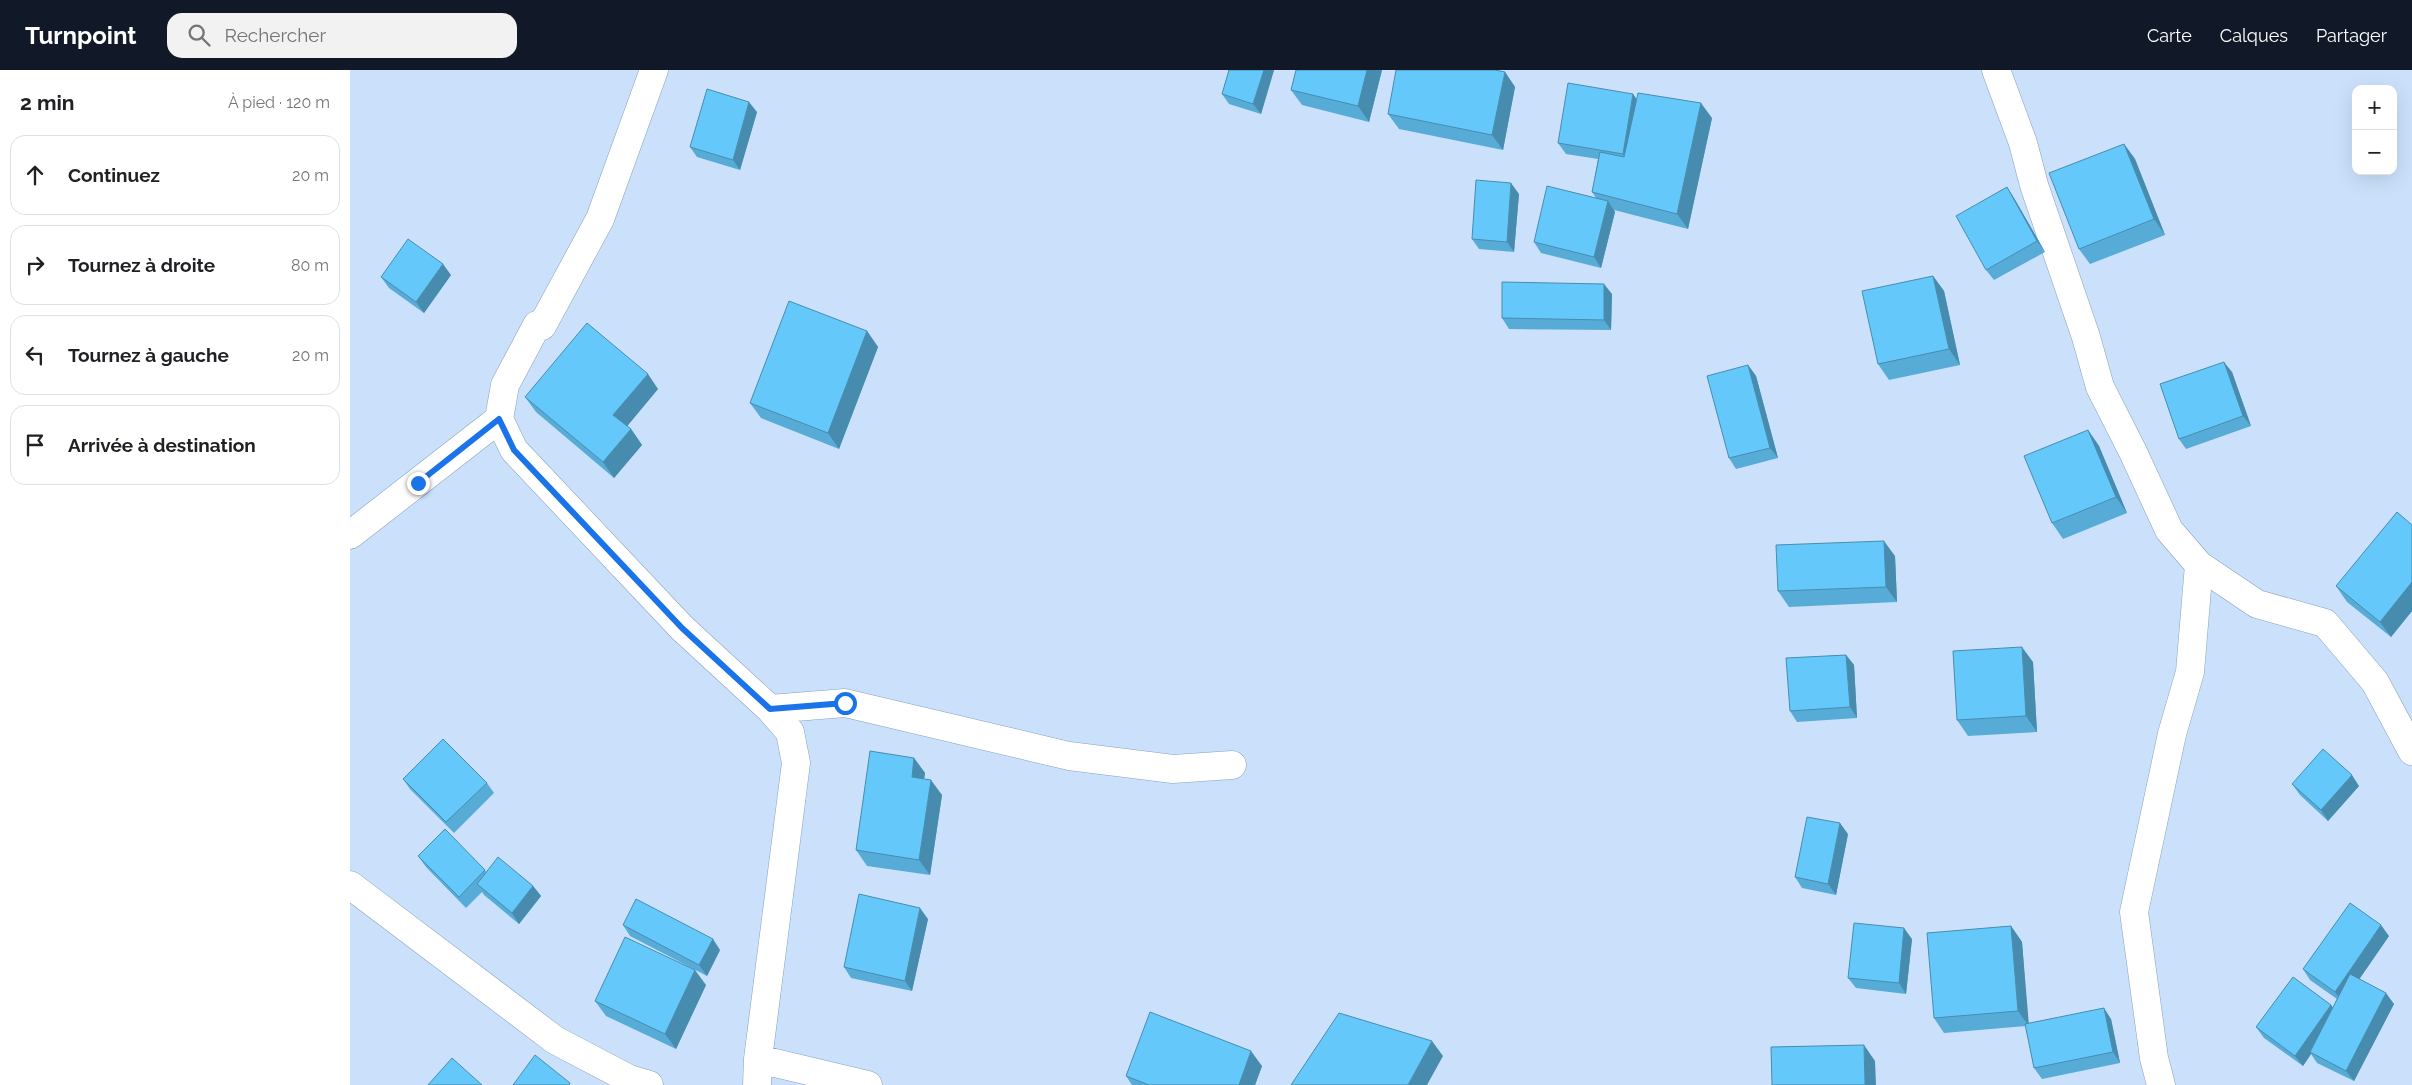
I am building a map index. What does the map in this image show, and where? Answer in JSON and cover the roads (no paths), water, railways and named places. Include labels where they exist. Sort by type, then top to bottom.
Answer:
[{"type":"street","points":[[654,70],[600,219],[542,326],[537,325],[504,385],[499,419],[514,450],[682,628],[770,709],[790,732],[796,763],[758,1072],[868,1085]]},
{"type":"street","points":[[1996,70],[2023,143],[2034,185],[2086,338],[2100,387],[2169,530],[2199,565],[2257,604],[2324,623],[2375,682],[2412,751]]},
{"type":"street","points":[[350,535],[499,419]]},
{"type":"street","points":[[2161,1085],[2154,1058],[2134,912],[2172,734],[2190,672],[2199,565]]},
{"type":"street","points":[[770,709],[845,703],[1069,756],[1172,769],[1232,766]]},
{"type":"street","points":[[350,885],[555,1040],[629,1079],[649,1085]]}]
